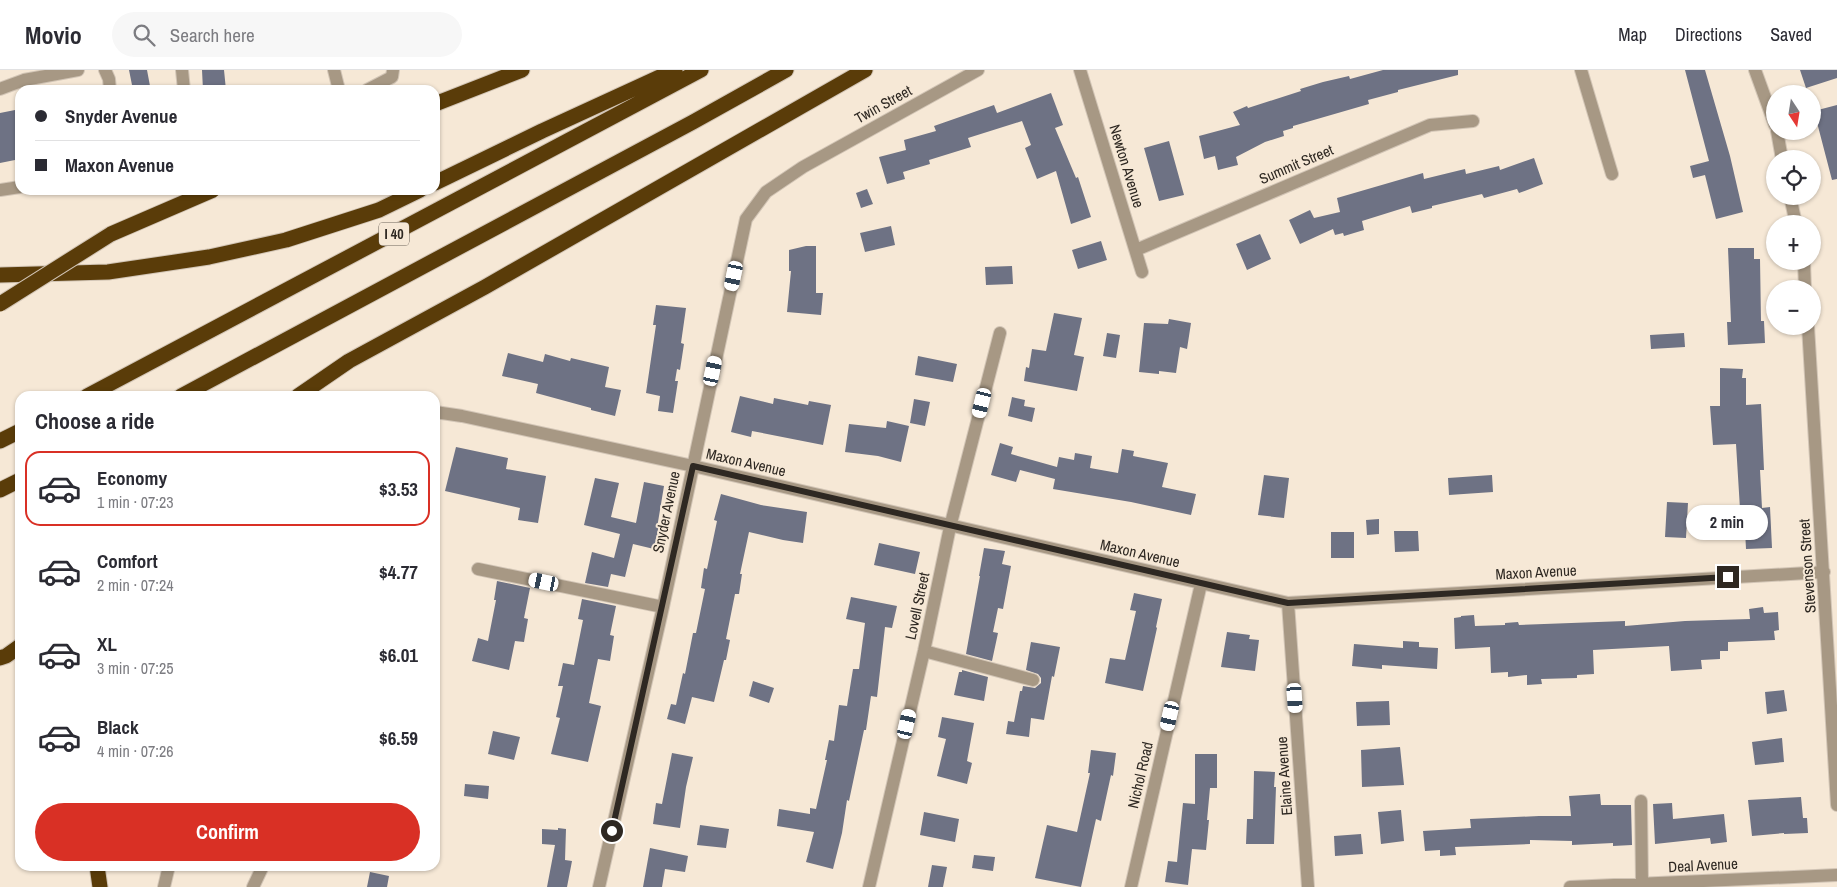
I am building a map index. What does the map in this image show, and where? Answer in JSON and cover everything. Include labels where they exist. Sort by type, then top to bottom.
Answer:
[{"type":"highway","points":[[440,102],[522,70]]},
{"type":"highway","points":[[440,181],[675,70]]},
{"type":"highway","name":"I 40","points":[[95,391],[701,70]]},
{"type":"highway","points":[[190,391],[693,122],[786,70]]},
{"type":"highway","points":[[305,391],[349,361],[486,287],[864,70]]},
{"type":"highway","points":[[0,304],[111,234],[201,195]]},
{"type":"highway","points":[[0,275],[108,272],[209,256],[286,240],[379,210],[410,195]]},
{"type":"highway","points":[[0,441],[15,434]]},
{"type":"highway","points":[[0,490],[15,482]]},
{"type":"highway","points":[[0,658],[15,650]]},
{"type":"highway","points":[[97,871],[100,887]]},
{"type":"street","points":[[0,89],[23,75],[78,70]]},
{"type":"street","points":[[105,70],[110,85]]},
{"type":"street","points":[[182,70],[184,85]]},
{"type":"street","points":[[334,70],[338,85]]},
{"type":"street","points":[[377,85],[392,77],[392,70]]},
{"type":"street","name":"Twin Street","points":[[803,167],[978,70]]},
{"type":"street","name":"Newton Avenue","points":[[1080,70],[1142,272]]},
{"type":"street","points":[[1579,70],[1612,174]]},
{"type":"street","points":[[1755,70],[1766,100]]},
{"type":"street","name":"Summit Street","points":[[1136,250],[1430,124],[1473,121]]},
{"type":"street","name":"Snyder Avenue","points":[[599,887],[662,608],[746,218],[766,192],[803,167]]},
{"type":"street","points":[[0,190],[15,188]]},
{"type":"street","name":"Lovell Street","points":[[869,887],[924,651],[950,527],[1000,333]]},
{"type":"street","name":"Stevenson Street","points":[[1809,335],[1837,804]]},
{"type":"street","name":"Maxon Avenue","points":[[440,413],[693,466],[950,527],[1288,603],[1824,572]]},
{"type":"street","points":[[478,569],[662,608]]},
{"type":"street","name":"Nichol Road","points":[[1131,887],[1201,584]]},
{"type":"street","name":"Elaine Avenue","points":[[1288,603],[1308,887]]},
{"type":"street","points":[[924,651],[1033,680]]},
{"type":"street","points":[[1641,801],[1642,884]]},
{"type":"street","points":[[164,887],[168,871]]},
{"type":"street","points":[[253,887],[261,871]]},
{"type":"street","name":"Deal Avenue","points":[[1570,887],[1837,875]]},
{"type":"building","points":[[129,70],[147,70],[150,85],[132,85]]},
{"type":"building","points":[[202,70],[224,70],[226,85],[203,85]]},
{"type":"building","points":[[1383,70],[1458,70],[1458,75],[1398,90],[1398,92],[1368,100],[1369,104],[1293,126],[1293,128],[1283,131],[1284,136],[1265,142],[1236,157],[1238,165],[1218,170],[1215,156],[1204,159],[1199,136],[1240,125],[1233,112],[1247,106],[1248,108],[1301,91],[1300,89],[1323,82],[1349,76],[1350,79]]},
{"type":"building","points":[[1685,70],[1705,70],[1730,156],[1743,212],[1716,219],[1705,175],[1693,178],[1690,166],[1709,161]]},
{"type":"building","points":[[1800,70],[1837,70],[1837,78],[1815,85],[1805,85]]},
{"type":"building","points":[[1051,93],[1063,125],[1055,128],[1076,178],[1078,177],[1091,217],[1071,224],[1056,171],[1037,179],[1025,148],[1031,145],[1022,121],[968,138],[971,147],[929,160],[930,164],[903,172],[905,179],[887,184],[879,157],[906,150],[904,140],[936,131],[934,126],[994,105],[997,113]]},
{"type":"building","points":[[1837,105],[1837,179],[1832,180],[1821,138],[1821,109]]},
{"type":"building","points":[[15,110],[15,160],[0,163],[0,113]]},
{"type":"building","points":[[1169,141],[1184,195],[1159,201],[1144,148]]},
{"type":"building","points":[[1534,158],[1543,184],[1519,193],[1517,189],[1484,198],[1482,194],[1432,206],[1432,208],[1412,213],[1410,206],[1362,221],[1364,230],[1344,236],[1343,233],[1335,235],[1333,229],[1300,244],[1289,220],[1310,210],[1314,218],[1340,212],[1337,198],[1423,173],[1424,179],[1465,169],[1466,174],[1499,166],[1500,170]]},
{"type":"building","points":[[867,189],[873,204],[861,208],[856,193]]},
{"type":"building","points":[[891,226],[895,245],[865,252],[860,233]]},
{"type":"building","points":[[1260,234],[1271,259],[1247,270],[1236,244]]},
{"type":"building","points":[[1101,241],[1107,260],[1078,269],[1072,250]]},
{"type":"building","points":[[816,246],[816,293],[823,293],[821,315],[787,312],[791,271],[789,271],[789,250]]},
{"type":"building","points":[[1728,248],[1754,248],[1754,259],[1760,259],[1761,321],[1764,321],[1765,343],[1728,345],[1727,322],[1731,322]]},
{"type":"building","points":[[1012,266],[1013,284],[986,285],[985,267]]},
{"type":"building","points":[[656,305],[686,308],[681,343],[684,344],[680,370],[677,369],[675,381],[678,381],[673,413],[658,411],[660,396],[646,393],[656,325],[653,325]]},
{"type":"building","points":[[1054,313],[1082,318],[1074,355],[1084,357],[1077,391],[1024,381],[1026,367],[1029,368],[1032,349],[1046,351]]},
{"type":"building","points":[[1169,319],[1191,323],[1187,349],[1180,347],[1176,373],[1159,371],[1159,374],[1139,372],[1144,323],[1168,324]]},
{"type":"building","points":[[1107,333],[1120,335],[1116,358],[1103,356]]},
{"type":"building","points":[[1684,333],[1685,347],[1651,349],[1650,335]]},
{"type":"building","points":[[508,353],[543,362],[545,354],[570,361],[571,358],[609,367],[605,387],[621,390],[615,416],[536,393],[538,384],[502,376]]},
{"type":"building","points":[[918,356],[957,364],[953,382],[915,375]]},
{"type":"building","points":[[1720,368],[1743,369],[1742,378],[1746,378],[1746,405],[1761,404],[1764,470],[1760,470],[1762,508],[1770,507],[1772,548],[1746,549],[1745,530],[1737,530],[1736,509],[1740,509],[1736,444],[1713,445],[1710,406],[1720,406]]},
{"type":"building","points":[[740,396],[773,404],[774,398],[808,405],[809,401],[831,405],[823,445],[752,431],[751,437],[731,432]]},
{"type":"building","points":[[1012,397],[1025,400],[1024,406],[1035,408],[1032,422],[1008,416]]},
{"type":"building","points":[[914,399],[930,402],[925,426],[910,423]]},
{"type":"building","points":[[887,421],[909,426],[901,462],[878,456],[845,452],[849,424],[886,428]]},
{"type":"building","points":[[1000,443],[1013,447],[1011,454],[1057,467],[1059,457],[1074,460],[1075,453],[1092,456],[1090,468],[1118,473],[1122,449],[1134,451],[1133,456],[1168,463],[1162,487],[1196,494],[1191,515],[1131,502],[1053,489],[1055,479],[1020,470],[1016,482],[991,475]]},
{"type":"building","points":[[456,447],[508,458],[506,469],[546,476],[538,523],[518,520],[520,508],[445,491]]},
{"type":"building","points":[[1264,475],[1289,478],[1284,518],[1258,515]]},
{"type":"building","points":[[1492,475],[1493,492],[1449,495],[1448,478]]},
{"type":"building","points":[[595,478],[619,483],[611,517],[636,523],[644,482],[664,486],[657,528],[659,528],[654,549],[633,544],[625,577],[611,574],[608,587],[585,583],[592,552],[614,558],[620,534],[584,525]]},
{"type":"building","points":[[721,494],[761,505],[807,512],[803,543],[749,532],[740,574],[742,574],[739,594],[735,594],[726,639],[730,640],[726,660],[724,660],[714,702],[692,697],[685,724],[667,719],[671,704],[676,705],[683,673],[685,674],[693,633],[696,633],[705,589],[701,588],[704,568],[707,569],[717,521],[714,520]]},
{"type":"building","points":[[1667,502],[1688,503],[1686,538],[1665,537]]},
{"type":"building","points":[[1379,519],[1379,534],[1367,535],[1366,520]]},
{"type":"building","points":[[1394,531],[1418,531],[1419,551],[1395,552]]},
{"type":"building","points":[[1331,532],[1354,532],[1354,558],[1331,558]]},
{"type":"building","points":[[879,543],[920,552],[915,574],[874,565]]},
{"type":"building","points":[[984,548],[1005,551],[1002,564],[1011,566],[1003,609],[998,608],[993,632],[998,633],[992,661],[966,654]]},
{"type":"building","points":[[497,581],[530,588],[524,618],[528,619],[524,642],[515,641],[509,670],[472,661],[478,638],[488,641],[496,600],[494,600]]},
{"type":"building","points":[[1134,593],[1162,599],[1143,691],[1105,683],[1110,658],[1125,660],[1136,611],[1130,610]]},
{"type":"building","points":[[851,597],[897,606],[892,628],[885,627],[877,697],[871,696],[866,730],[864,730],[849,801],[847,800],[842,833],[833,869],[806,862],[814,832],[777,826],[779,809],[810,814],[810,808],[816,809],[827,760],[825,760],[829,740],[834,741],[839,705],[847,706],[853,669],[859,669],[865,623],[846,619]]},
{"type":"building","points":[[582,599],[616,606],[610,635],[614,636],[610,661],[598,659],[589,703],[601,706],[588,762],[551,754],[560,718],[556,717],[563,686],[558,686],[563,663],[574,665],[583,620],[578,619]]},
{"type":"building","points":[[1763,607],[1764,613],[1778,612],[1779,630],[1774,631],[1775,640],[1728,642],[1728,651],[1720,651],[1720,659],[1701,660],[1702,669],[1671,671],[1669,646],[1593,650],[1594,674],[1577,675],[1577,678],[1541,679],[1542,684],[1527,685],[1527,675],[1508,677],[1508,672],[1491,673],[1490,647],[1455,649],[1454,618],[1461,616],[1474,615],[1475,626],[1505,625],[1505,623],[1518,622],[1519,625],[1625,621],[1625,626],[1685,621],[1750,619],[1749,609]]},
{"type":"building","points":[[1227,632],[1250,635],[1249,639],[1259,640],[1255,671],[1221,667]]},
{"type":"building","points":[[1403,641],[1419,642],[1419,647],[1438,648],[1437,669],[1382,665],[1382,669],[1352,666],[1354,644],[1403,648]]},
{"type":"building","points":[[1031,642],[1060,647],[1054,677],[1052,676],[1044,720],[1031,718],[1029,737],[1006,734],[1008,721],[1014,722],[1020,691],[1022,691],[1023,686],[1035,688],[1041,683],[1041,678],[1038,674],[1026,670]]},
{"type":"building","points":[[962,670],[988,677],[984,701],[954,695],[959,672],[962,672]]},
{"type":"building","points":[[753,681],[774,688],[769,703],[749,696]]},
{"type":"building","points":[[1784,690],[1787,711],[1767,714],[1765,692]]},
{"type":"building","points":[[1389,701],[1390,725],[1357,726],[1356,702]]},
{"type":"building","points":[[942,717],[974,723],[967,761],[972,763],[967,784],[937,776],[946,739],[938,737]]},
{"type":"building","points":[[493,731],[520,737],[514,760],[488,754]]},
{"type":"building","points":[[1782,738],[1784,762],[1755,765],[1752,742]]},
{"type":"building","points":[[1400,747],[1404,785],[1362,787],[1361,750]]},
{"type":"building","points":[[1091,750],[1116,753],[1113,776],[1111,775],[1101,821],[1096,819],[1081,887],[1035,878],[1047,825],[1077,832],[1090,773],[1088,773]]},
{"type":"building","points":[[672,753],[693,757],[680,828],[653,824],[656,803],[662,804]]},
{"type":"building","points":[[1195,754],[1217,754],[1217,788],[1210,788],[1206,850],[1192,849],[1188,885],[1165,882],[1168,861],[1177,862],[1183,803],[1195,804]]},
{"type":"building","points":[[1254,771],[1275,772],[1274,844],[1246,844],[1247,819],[1253,819]]},
{"type":"building","points":[[465,784],[489,786],[488,799],[464,796]]},
{"type":"building","points":[[1600,794],[1601,805],[1631,805],[1632,845],[1613,846],[1613,843],[1572,845],[1572,841],[1530,840],[1530,844],[1455,847],[1456,855],[1440,856],[1440,850],[1425,851],[1423,831],[1471,828],[1470,819],[1571,816],[1569,796]]},
{"type":"building","points":[[1801,797],[1803,818],[1807,818],[1808,833],[1752,836],[1748,800]]},
{"type":"building","points":[[1672,803],[1673,819],[1724,814],[1727,842],[1711,844],[1710,838],[1655,844],[1653,804]]},
{"type":"building","points":[[1401,810],[1404,841],[1381,844],[1378,812]]},
{"type":"building","points":[[924,812],[959,819],[955,842],[920,835]]},
{"type":"building","points":[[700,825],[729,829],[726,848],[697,845]]},
{"type":"building","points":[[558,828],[566,829],[565,860],[572,861],[567,887],[547,887],[555,845],[542,844],[542,829],[558,830]]},
{"type":"building","points":[[1361,834],[1363,854],[1335,856],[1334,836]]},
{"type":"building","points":[[650,848],[688,856],[685,872],[665,869],[662,887],[643,887]]},
{"type":"building","points":[[974,855],[995,857],[993,871],[972,868]]},
{"type":"building","points":[[932,865],[947,867],[943,887],[928,887]]},
{"type":"building","points":[[370,872],[389,876],[387,887],[367,887]]},
{"type":"route","points":[[612,831],[693,466],[950,527],[1288,603],[1728,577]]}]
